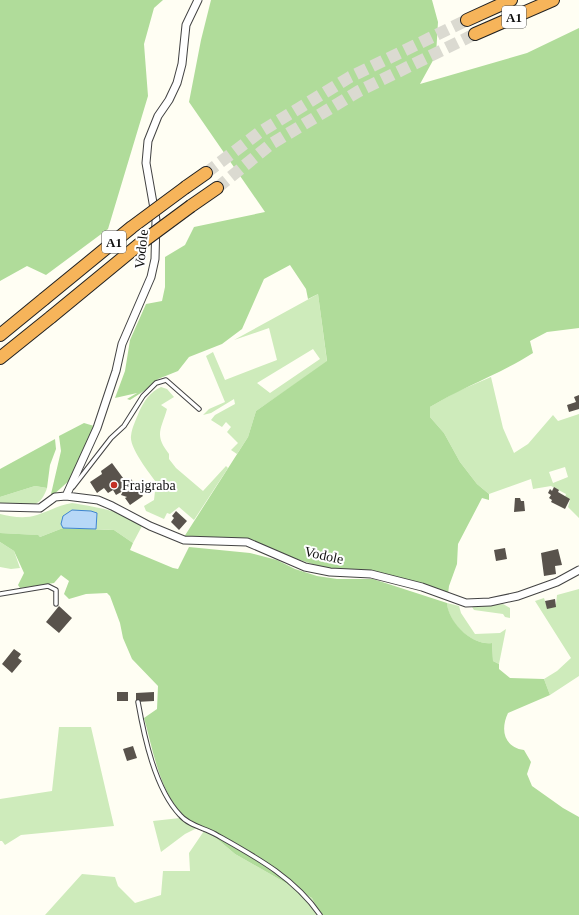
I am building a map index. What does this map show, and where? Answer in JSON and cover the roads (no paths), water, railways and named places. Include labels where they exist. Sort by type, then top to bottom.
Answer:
[{"type":"highway","name":"A1","points":[[467,20],[511,0]]},
{"type":"highway","name":"A1","points":[[475,34],[553,0]]},
{"type":"highway","name":"A1","points":[[0,335],[126,232],[206,173]]},
{"type":"highway","name":"A1","points":[[0,358],[141,243],[217,188]]},
{"type":"street","name":"Vodole","points":[[198,0],[186,25],[182,64],[177,83],[169,100],[158,116],[148,142],[146,163],[156,220],[155,259],[151,277],[122,344],[116,371],[97,428],[66,496],[98,500],[150,526],[184,540],[247,542],[305,567],[330,572],[372,574],[422,587],[466,603],[490,602],[518,596],[557,582],[579,570]]},
{"type":"street","points":[[0,507],[40,508],[55,497],[66,496]]},
{"type":"lane","points":[[66,496],[95,457],[111,438],[124,426],[143,396],[156,383],[166,380],[199,409]]},
{"type":"lane","points":[[0,594],[48,586],[56,590],[56,604]]},
{"type":"lane","points":[[138,702],[142,724],[158,777],[180,816],[269,866],[300,890],[320,915]]},
{"type":"water","points":[[72,510],[91,511],[97,513],[96,529],[63,528],[61,524],[63,516]]},
{"type":"tunnel","points":[[206,173],[260,132],[350,77],[467,20]]},
{"type":"tunnel","points":[[217,188],[271,144],[359,91],[475,34]]},
{"type":"place","name":"Frajgraba","points":[[114,485]]}]
